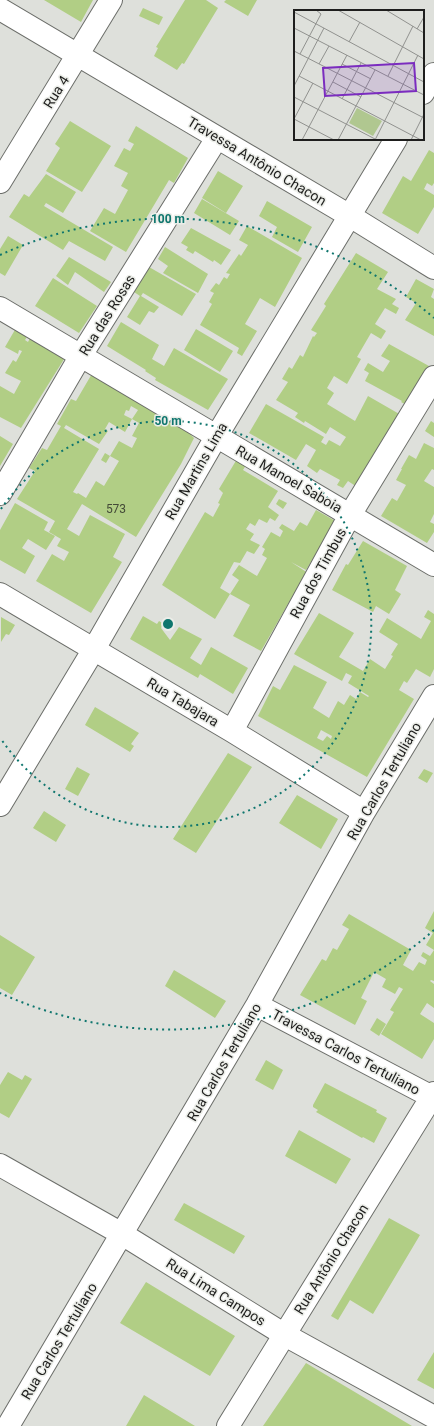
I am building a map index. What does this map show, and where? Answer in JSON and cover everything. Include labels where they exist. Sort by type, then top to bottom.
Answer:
[{"type":"street","name":"Rua 4","points":[[0,182],[111,0]]},
{"type":"street","name":"Travessa Antônio Chacon","points":[[0,9],[350,216],[434,268]]},
{"type":"street","points":[[424,91],[434,74]]},
{"type":"street","name":"Rua das Rosas","points":[[0,494],[80,357],[217,138]]},
{"type":"street","name":"Rua Martins Lima","points":[[0,805],[94,649],[216,437],[395,140]]},
{"type":"street","name":"Rua Manoel Saboia","points":[[0,308],[80,357],[434,565]]},
{"type":"street","name":"Rua dos Timbus","points":[[232,731],[350,515],[434,377]]},
{"type":"street","name":"Rua Tabajara","points":[[0,594],[232,731],[364,812]]},
{"type":"street","name":"Rua Carlos Tertuliano","points":[[8,1426],[257,1005],[364,812],[434,696]]},
{"type":"street","name":"Travessa Carlos Tertuliano","points":[[257,1005],[433,1096]]},
{"type":"street","name":"Rua Antônio Chacon","points":[[228,1426],[433,1096]]},
{"type":"street","name":"Rua Lima Campos","points":[[0,1165],[122,1234],[285,1335],[434,1417]]},
{"type":"building","points":[[44,0],[93,0],[81,22]]},
{"type":"building","points":[[185,0],[206,0],[218,8],[184,64],[182,63],[177,70],[154,56],[158,48],[156,47]]},
{"type":"building","points":[[226,0],[257,0],[248,16],[224,2]]},
{"type":"building","points":[[143,8],[163,17],[159,25],[139,16]]},
{"type":"building","points":[[70,121],[111,146],[82,192],[46,171],[60,148],[55,144]]},
{"type":"building","points":[[136,126],[188,158],[174,183],[169,180],[126,252],[90,231],[104,208],[115,214],[128,190],[121,186],[128,173],[114,166],[124,148],[130,151],[134,144],[128,141]]},
{"type":"building","points":[[429,150],[434,153],[434,183],[432,186],[427,183],[424,189],[434,195],[434,207],[418,234],[382,213],[403,176],[411,181]]},
{"type":"building","points":[[218,171],[243,186],[226,213],[202,198]]},
{"type":"building","points":[[46,174],[76,192],[63,213],[46,203],[44,206],[113,247],[105,261],[69,241],[63,250],[9,217],[24,194],[29,197]]},
{"type":"building","points":[[202,199],[239,221],[230,235],[194,213]]},
{"type":"building","points":[[267,201],[312,227],[298,252],[272,237],[277,227],[259,216]]},
{"type":"building","points":[[247,226],[302,258],[275,307],[260,298],[245,324],[257,331],[242,356],[237,353],[239,348],[200,325],[212,304],[209,302],[214,293],[210,291],[216,283],[219,285],[224,277],[227,279],[230,274],[226,273],[239,254],[241,256],[248,245],[239,240]]},
{"type":"building","points":[[191,228],[231,250],[221,265],[195,251],[193,254],[186,250],[188,247],[181,243]]},
{"type":"building","points":[[8,236],[23,245],[5,276],[0,273],[0,249]]},
{"type":"building","points":[[165,247],[208,274],[198,293],[163,273],[168,266],[158,259]]},
{"type":"building","points":[[356,253],[388,272],[377,289],[396,299],[392,304],[399,308],[396,314],[385,308],[375,324],[386,331],[381,339],[371,333],[357,357],[361,359],[347,384],[334,376],[327,388],[334,393],[327,404],[355,421],[368,396],[401,415],[363,491],[348,481],[343,488],[337,485],[340,480],[320,469],[317,473],[307,466],[316,450],[306,444],[296,460],[249,433],[266,404],[324,437],[321,442],[326,445],[329,440],[340,446],[346,437],[330,427],[326,434],[305,421],[304,423],[295,417],[298,413],[276,400],[288,382],[282,379],[289,367],[292,369],[300,355],[303,357],[313,336],[314,337],[317,333],[311,330],[326,306],[324,304]]},
{"type":"building","points":[[69,257],[111,282],[104,292],[75,272],[68,285],[56,276]]},
{"type":"building","points":[[149,267],[196,294],[182,316],[143,293],[141,296],[159,307],[154,313],[149,311],[140,325],[127,317],[140,296],[134,292]]},
{"type":"building","points":[[53,278],[97,306],[79,333],[35,306]]},
{"type":"building","points":[[416,279],[434,289],[431,297],[434,299],[434,336],[405,320],[416,303],[406,297]]},
{"type":"building","points":[[121,322],[159,345],[152,359],[164,366],[174,348],[228,379],[208,410],[155,380],[156,378],[145,371],[146,370],[107,346]]},
{"type":"building","points":[[16,328],[28,335],[25,340],[28,342],[31,336],[66,356],[21,428],[0,417],[0,386],[14,394],[21,381],[5,373],[13,360],[16,362],[22,351],[19,350],[18,354],[5,347]]},
{"type":"building","points":[[196,329],[233,351],[220,372],[184,350]]},
{"type":"building","points":[[389,344],[429,366],[416,390],[412,408],[365,381],[369,373],[364,370],[368,363],[383,372],[390,361],[381,356]]},
{"type":"building","points":[[93,372],[192,433],[191,435],[194,438],[181,464],[136,537],[82,504],[67,529],[79,536],[90,515],[125,534],[113,557],[122,562],[91,613],[36,581],[52,554],[64,561],[69,552],[57,546],[61,539],[49,532],[55,521],[17,499],[35,471],[29,468],[42,448],[47,450],[61,426],[57,424],[71,399],[76,401]],"holes":[[[131,406],[138,410],[132,419],[124,415],[126,410],[129,411]],[[132,419],[139,423],[132,436],[137,438],[132,448],[119,441],[110,456],[119,461],[104,486],[96,481],[86,498],[73,492],[99,449],[64,428],[66,425],[99,444],[108,431],[105,429],[109,422],[125,432]]]},
{"type":"building","points":[[431,421],[434,423],[434,437],[425,431]]},
{"type":"building","points":[[0,436],[13,444],[0,466]]},
{"type":"building","points":[[424,443],[434,448],[434,470],[432,469],[424,481],[434,487],[434,514],[430,522],[434,524],[434,532],[427,543],[381,516],[392,498],[397,501],[406,485],[396,480],[409,455],[416,459]]},
{"type":"building","points":[[105,453],[110,456],[106,463],[101,460]]},
{"type":"building","points":[[237,459],[246,465],[243,470],[278,491],[268,507],[279,515],[275,521],[270,518],[267,523],[259,519],[255,526],[250,523],[246,529],[254,534],[250,540],[260,545],[254,554],[247,551],[240,563],[234,562],[220,588],[230,594],[215,619],[162,585],[205,512],[213,517],[220,504],[218,503],[223,493],[219,489]]},
{"type":"building","points":[[279,499],[287,503],[283,509],[276,504]]},
{"type":"building","points":[[15,503],[48,522],[44,530],[55,536],[46,550],[28,539],[22,548],[35,556],[25,574],[0,560],[0,530]]},
{"type":"building","points":[[316,510],[339,523],[321,546],[306,570],[291,562],[311,575],[297,599],[292,597],[261,651],[233,636],[250,605],[230,594],[239,580],[232,575],[239,565],[257,576],[267,558],[262,555],[265,549],[262,547],[271,532],[280,537],[283,531],[279,528],[282,524],[294,531],[300,522],[307,526]]},
{"type":"building","points":[[363,541],[407,566],[395,590],[401,594],[389,614],[376,606],[373,612],[332,590],[346,564],[348,565]]},
{"type":"building","points":[[428,610],[434,614],[434,669],[430,677],[416,669],[407,683],[404,681],[399,690],[414,699],[367,777],[258,716],[273,686],[280,690],[294,665],[327,682],[313,708],[329,718],[338,701],[344,705],[350,695],[356,699],[360,692],[368,697],[369,696],[348,683],[352,676],[346,673],[342,681],[294,654],[319,613],[354,633],[339,657],[363,671],[370,659],[385,669],[393,656],[391,655],[398,644],[379,632],[387,618],[421,639],[431,621],[424,617]],"holes":[[[321,730],[332,736],[331,739],[327,736],[323,741],[317,738]]]},
{"type":"building","points":[[143,616],[157,624],[159,621],[164,624],[161,628],[170,640],[179,627],[202,639],[190,658],[201,665],[211,647],[248,668],[233,694],[200,674],[198,678],[130,639]]},
{"type":"building","points":[[1,617],[15,625],[9,635],[6,634],[1,642]]},
{"type":"building","points":[[95,707],[139,733],[131,744],[134,746],[130,752],[85,725]]},
{"type":"building","points":[[228,753],[252,767],[196,853],[173,839]]},
{"type":"building","points":[[77,767],[90,774],[78,796],[65,789]]},
{"type":"building","points":[[424,769],[433,773],[427,783],[418,778]]},
{"type":"building","points":[[297,795],[338,819],[321,849],[279,823]]},
{"type":"building","points":[[44,811],[66,825],[56,842],[33,828]]},
{"type":"building","points":[[434,911],[434,950],[426,945],[433,933],[425,928]]},
{"type":"building","points":[[349,914],[411,950],[403,965],[413,971],[419,962],[425,965],[427,960],[421,956],[423,952],[430,956],[434,950],[434,981],[430,981],[434,984],[434,1008],[427,1003],[420,1014],[434,1023],[434,1039],[422,1059],[381,1034],[394,1012],[390,1010],[403,989],[399,987],[395,994],[382,987],[386,979],[374,972],[361,998],[367,1001],[355,1025],[300,995],[322,959],[326,961],[333,948],[337,950],[349,929],[342,925]]},
{"type":"building","points":[[0,935],[35,957],[12,995],[0,988]]},
{"type":"building","points":[[174,970],[226,1001],[215,1018],[165,986]]},
{"type":"building","points":[[377,1018],[386,1024],[379,1036],[370,1030]]},
{"type":"building","points":[[266,1060],[283,1070],[273,1090],[255,1080]]},
{"type":"building","points":[[8,1072],[22,1080],[25,1075],[32,1079],[9,1118],[0,1113],[0,1085]]},
{"type":"building","points":[[325,1083],[377,1110],[376,1112],[387,1118],[374,1143],[363,1137],[362,1138],[316,1112],[318,1110],[313,1107],[313,1105]]},
{"type":"building","points":[[299,1130],[351,1159],[336,1184],[285,1156]]},
{"type":"building","points":[[184,1203],[245,1236],[234,1254],[174,1220]]},
{"type":"building","points":[[389,1218],[420,1235],[373,1314],[350,1300],[338,1320],[331,1316]]},
{"type":"building","points":[[146,1282],[235,1336],[210,1376],[120,1323]]},
{"type":"building","points":[[434,1352],[434,1389],[417,1380]]},
{"type":"building","points":[[306,1363],[412,1426],[263,1426]]},
{"type":"building","points":[[144,1395],[195,1426],[126,1426]]}]
